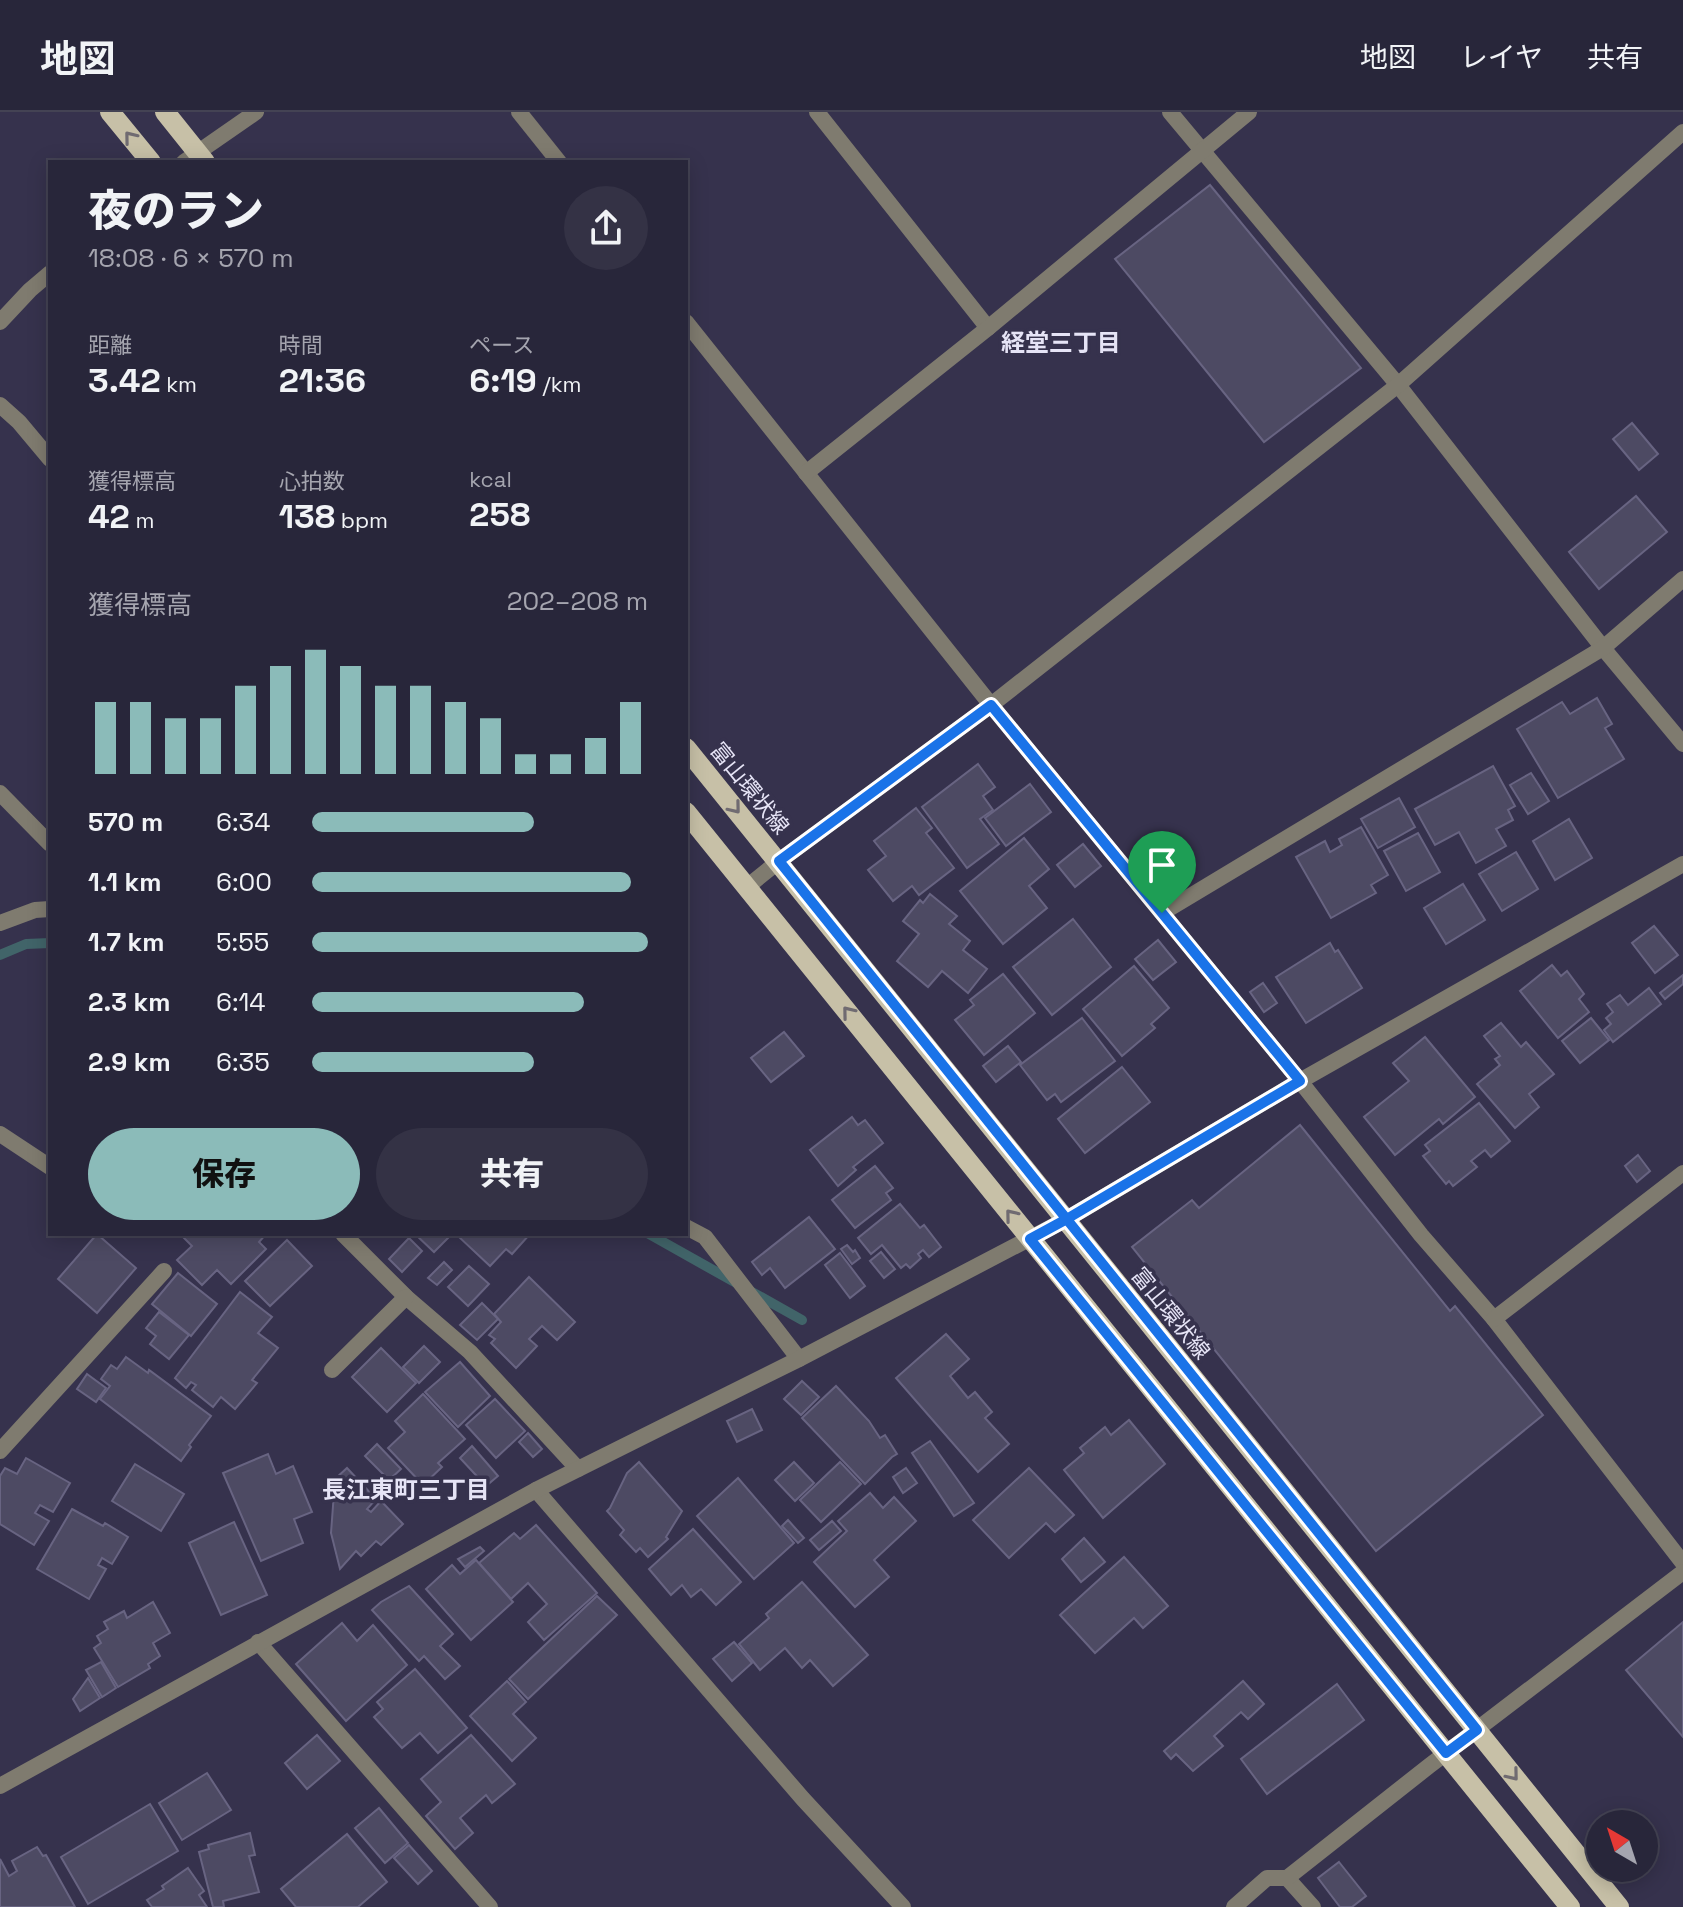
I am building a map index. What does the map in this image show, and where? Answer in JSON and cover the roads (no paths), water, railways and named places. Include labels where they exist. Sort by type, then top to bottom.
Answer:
[{"type":"main road","points":[[110,112],[149,160]]},
{"type":"main road","points":[[165,112],[196,159]]},
{"type":"main road","name":"富山環状線","points":[[688,750],[1619,1907]]},
{"type":"main road","points":[[688,814],[1570,1907]]},
{"type":"street","points":[[196,159],[256,112]]},
{"type":"street","points":[[519,112],[557,160]]},
{"type":"street","points":[[817,112],[988,328]]},
{"type":"street","points":[[1170,112],[1398,385],[1603,648],[1683,744]]},
{"type":"street","points":[[806,473],[988,328],[1249,112]]},
{"type":"street","points":[[747,887],[991,705],[1398,385],[1683,132]]},
{"type":"street","points":[[0,322],[48,275]]},
{"type":"street","points":[[688,325],[991,705],[1300,1081],[1421,1235],[1494,1319],[1683,1563]]},
{"type":"street","points":[[0,405],[48,457]]},
{"type":"street","points":[[1162,913],[1603,648],[1683,579]]},
{"type":"street","points":[[0,793],[48,842]]},
{"type":"street","points":[[0,1786],[536,1490],[799,1359],[1065,1220],[1300,1081],[1683,864]]},
{"type":"street","points":[[0,923],[35,910],[48,909]]},
{"type":"street","points":[[0,1134],[48,1166]]},
{"type":"street","points":[[1494,1319],[1683,1173]]},
{"type":"street","points":[[688,1228],[705,1237],[799,1359]]},
{"type":"street","points":[[345,1236],[406,1297],[470,1352],[578,1469]]},
{"type":"street","points":[[0,1451],[164,1271]]},
{"type":"street","points":[[332,1370],[406,1297]]},
{"type":"street","points":[[536,1490],[803,1799],[903,1907]]},
{"type":"street","points":[[1234,1907],[1267,1878],[1287,1878],[1683,1572]]},
{"type":"street","points":[[258,1642],[490,1907]]},
{"type":"street","points":[[1287,1878],[1313,1907]]},
{"type":"waterway","points":[[0,955],[26,944],[48,943]]},
{"type":"waterway","points":[[653,1236],[738,1284]]},
{"type":"waterway","points":[[752,1292],[802,1320]]},
{"type":"district","name":"経堂三丁目","points":[[1061,343]]},
{"type":"district","name":"長江東町三丁目","points":[[406,1490]]}]
